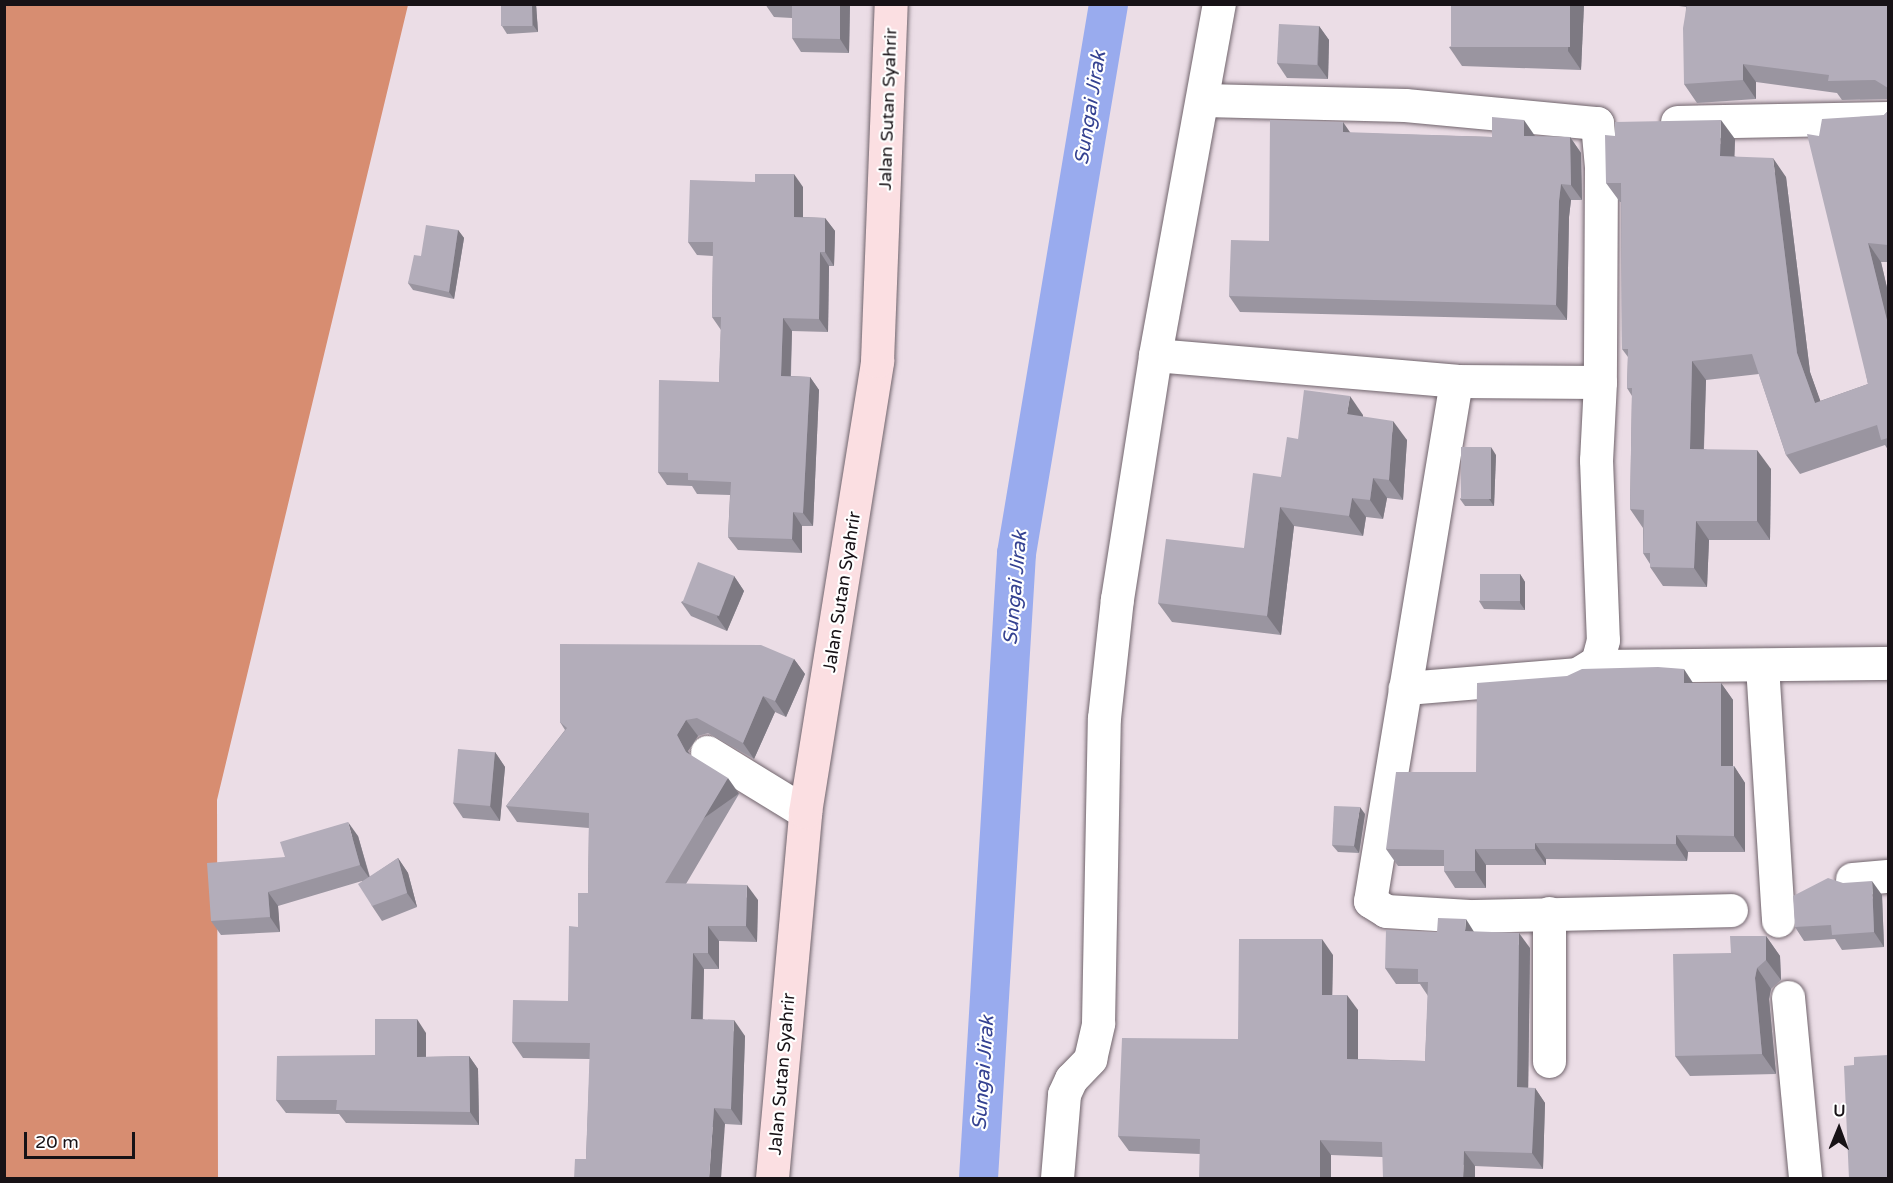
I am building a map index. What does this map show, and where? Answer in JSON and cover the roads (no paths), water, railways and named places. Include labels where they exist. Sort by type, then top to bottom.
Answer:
[{"type":"main road","name":"Jalan Sutan Syahrir","points":[[772,1179],[805,813],[877,361],[891,4]]},
{"type":"street","points":[[1057,1179],[1064,1094],[1071,1079],[1090,1059],[1098,1023],[1104,718],[1117,599],[1155,355],[1204,100],[1219,4]]},
{"type":"street","points":[[1204,100],[1405,105],[1597,123],[1888,118]]},
{"type":"street","points":[[1405,688],[1577,674],[1591,666],[1600,654],[1602,640],[1596,460],[1600,382],[1601,167],[1597,123]]},
{"type":"street","points":[[1155,355],[1456,381],[1600,382]]},
{"type":"street","points":[[1456,381],[1370,901],[1386,911],[1469,916],[1731,910]]},
{"type":"street","points":[[1591,666],[1888,663]]},
{"type":"street","points":[[1762,665],[1778,921]]},
{"type":"street","points":[[707,752],[805,813]]},
{"type":"street","points":[[1852,879],[1888,876]]},
{"type":"street","points":[[1549,913],[1549,1061]]},
{"type":"street","points":[[1788,997],[1805,1179]]},
{"type":"waterway","name":"Sungai Jirak","points":[[978,1178],[1016,553],[1108,4]]}]
